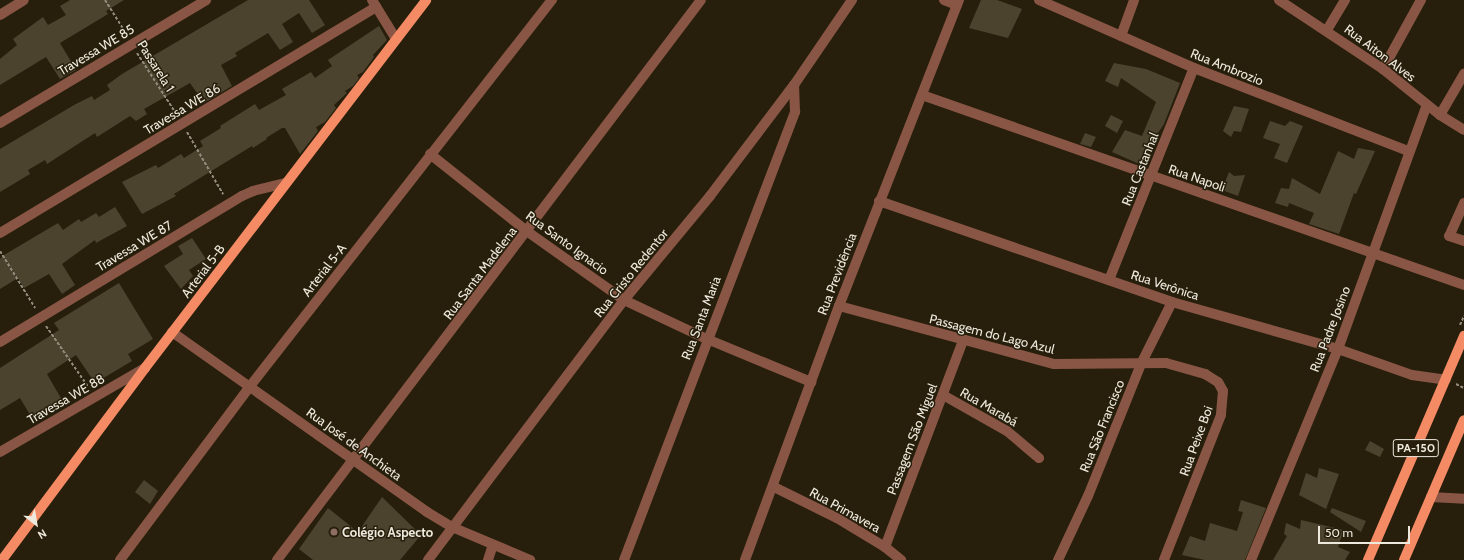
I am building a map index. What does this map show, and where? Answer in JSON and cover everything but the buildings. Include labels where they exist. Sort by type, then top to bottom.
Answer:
[{"type":"main road","name":"Arterial 5-B","points":[[2,560],[144,368],[426,0]]},
{"type":"main road","name":"PA-150","points":[[1368,560],[1450,382],[1464,336]]},
{"type":"main road","name":"PA-150","points":[[1404,560],[1464,420]]},
{"type":"street","points":[[0,15],[24,0]]},
{"type":"street","name":"Travessa WE 85","points":[[0,123],[206,0]]},
{"type":"street","name":"Arterial 5-A","points":[[120,560],[251,385],[430,154],[552,0]]},
{"type":"street","name":"Rua Santa Madelena","points":[[277,560],[352,460],[528,232],[701,0]]},
{"type":"street","name":"Rua Cristo Redentor","points":[[428,560],[624,300],[710,196],[794,85],[852,0]]},
{"type":"street","points":[[944,0],[958,2]]},
{"type":"street","name":"Rua Ambrozio","points":[[1039,0],[1194,68],[1408,151]]},
{"type":"street","points":[[1121,36],[1134,0]]},
{"type":"street","name":"Rua Aiton Alves","points":[[1279,0],[1327,30],[1383,69],[1440,116],[1464,130]]},
{"type":"street","points":[[1327,30],[1344,0]]},
{"type":"street","points":[[1383,69],[1421,0]]},
{"type":"street","name":"Rua Previdência","points":[[745,560],[774,487],[811,382],[879,201],[958,2]]},
{"type":"street","points":[[374,3],[396,39]]},
{"type":"street","name":"Travessa WE 86","points":[[0,233],[183,124],[374,3]]},
{"type":"street","name":"Rua Castanhal","points":[[1109,280],[1194,68]]},
{"type":"street","points":[[1440,116],[1464,74]]},
{"type":"street","name":"Rua Santa Maria","points":[[624,560],[707,339],[795,112],[794,85]]},
{"type":"street","name":"Rua Napoli","points":[[922,95],[1464,285]]},
{"type":"street","name":"Rua Padre Josino","points":[[1251,560],[1338,349],[1408,151],[1427,105]]},
{"type":"street","name":"Rua Santo Ignacio","points":[[430,154],[528,232],[624,300],[707,339],[811,382]]},
{"type":"street","name":"Travessa WE 87","points":[[0,342],[253,190],[286,183]]},
{"type":"street","name":"Rua Verônica","points":[[879,201],[1172,302],[1338,349],[1412,375],[1450,382]]},
{"type":"street","points":[[1464,203],[1449,236],[1464,241]]},
{"type":"street","name":"Rua São Francisco","points":[[1058,560],[1088,496],[1141,364],[1172,302]]},
{"type":"street","name":"Passagem do Lago Azul","points":[[839,306],[963,341],[1054,364],[1141,364]]},
{"type":"street","name":"Rua José de Anchieta","points":[[172,332],[251,385],[352,460],[452,527],[530,560]]},
{"type":"street","name":"Passagem São Miguel","points":[[885,547],[963,341]]},
{"type":"street","name":"Rua Peixe Boi","points":[[1141,364],[1166,363],[1205,374],[1218,382],[1223,391],[1223,403],[1212,441],[1164,560]]},
{"type":"street","name":"Travessa WE 88","points":[[0,452],[144,368]]},
{"type":"street","name":"Rua Marabá","points":[[943,395],[1008,431],[1039,458]]},
{"type":"street","name":"Rua Primavera","points":[[774,487],[837,518],[885,547],[901,560]]},
{"type":"street","points":[[1431,497],[1464,499]]},
{"type":"street","points":[[488,560],[493,545]]},
{"type":"path","name":"Passarela 1","points":[[105,0],[183,124],[229,204]]},
{"type":"path","points":[[1450,382],[1464,388]]},
{"type":"place","name":"Colégio Aspecto","points":[[334,532]]}]
